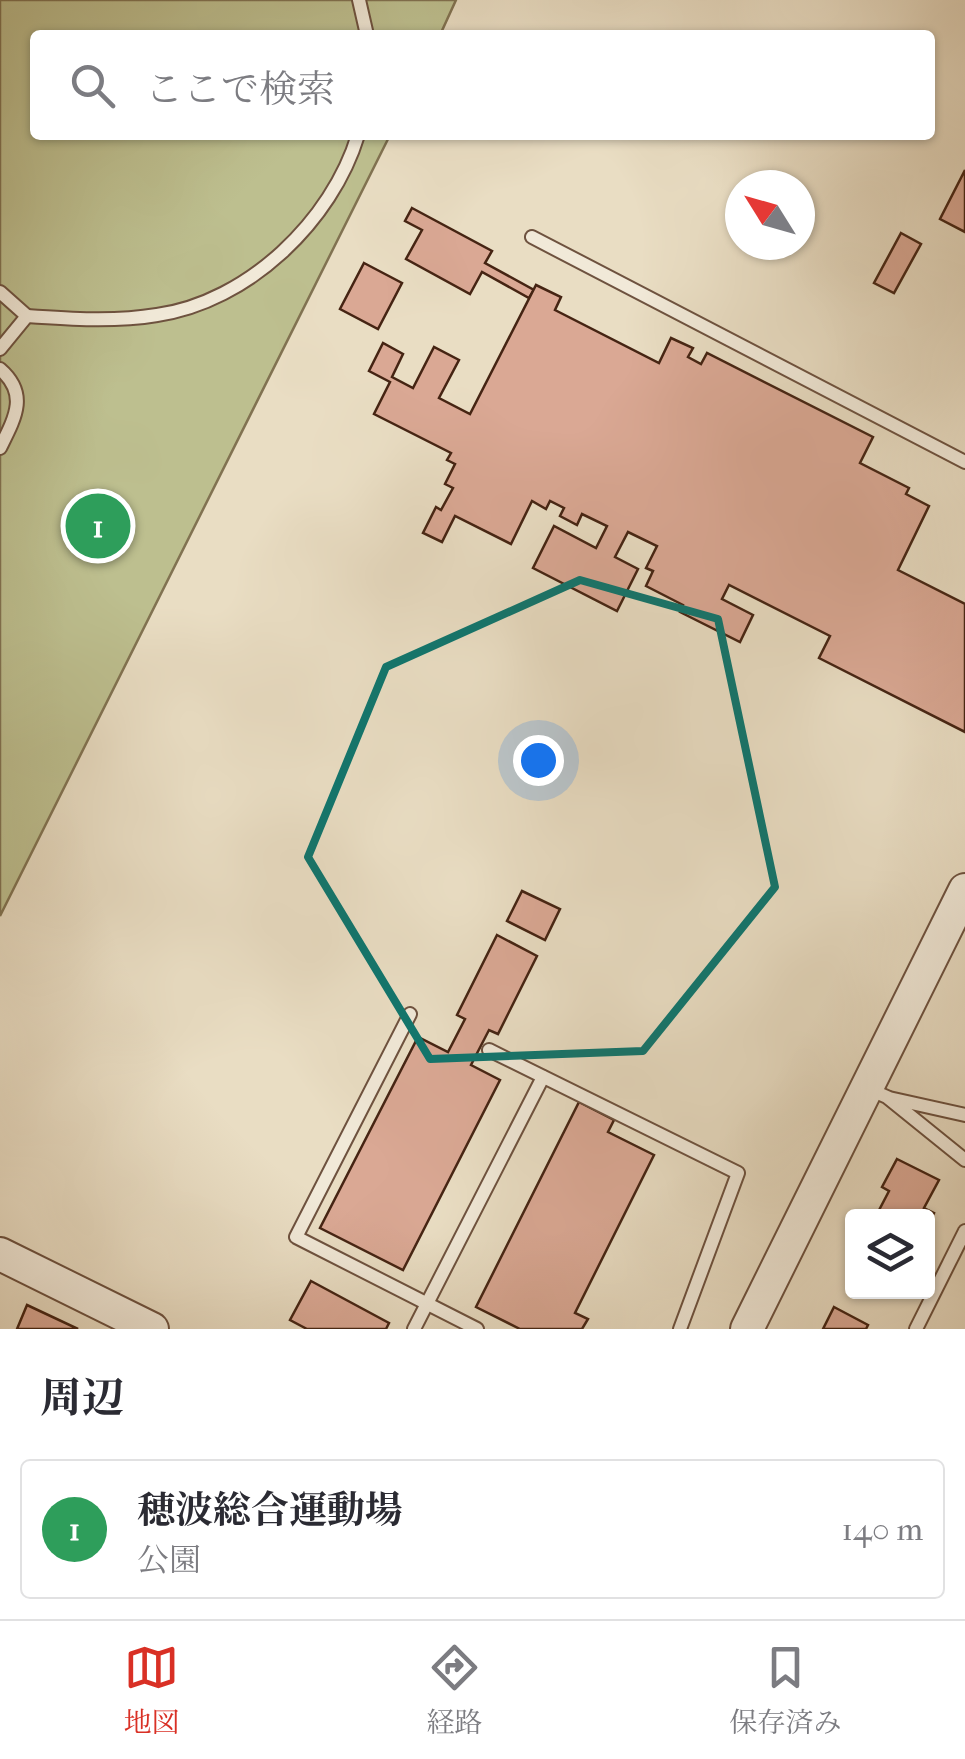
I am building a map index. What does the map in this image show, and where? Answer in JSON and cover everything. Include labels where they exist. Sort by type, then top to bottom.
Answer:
[{"type":"street","points":[[747,1329],[877,1092],[965,890]]},
{"type":"street","points":[[0,1254],[152,1329]]},
{"type":"lane","points":[[360,0],[366,30]]},
{"type":"lane","points":[[0,292],[28,316],[112,319],[160,315],[204,301],[284,254],[316,218],[339,181],[356,140]]},
{"type":"lane","points":[[532,237],[965,462]]},
{"type":"lane","points":[[0,349],[28,316]]},
{"type":"lane","points":[[0,369],[16,387],[20,404],[0,448]]},
{"type":"lane","points":[[410,1014],[296,1237],[477,1329]]},
{"type":"lane","points":[[489,1050],[738,1174],[680,1329]]},
{"type":"lane","points":[[414,1329],[544,1078]]},
{"type":"lane","points":[[877,1092],[964,1111]]},
{"type":"lane","points":[[877,1092],[965,1160]]},
{"type":"lane","points":[[916,1329],[965,1231]]},
{"type":"highlighted area","points":[[580,580],[718,619],[775,887],[643,1051],[430,1059],[308,857],[386,667]]},
{"type":"green space","points":[[0,0],[456,0],[442,30],[30,30],[30,140],[388,140],[0,916]]},
{"type":"building","points":[[965,170],[965,232],[940,219]]},
{"type":"building","points":[[412,208],[492,251],[485,263],[534,290],[529,298],[482,272],[470,294],[406,259],[422,230],[405,221]]},
{"type":"building","points":[[901,233],[921,244],[894,293],[874,283]]},
{"type":"building","points":[[364,263],[402,283],[378,329],[340,309]]},
{"type":"building","points":[[536,285],[561,297],[555,310],[659,363],[671,338],[693,348],[688,357],[701,364],[707,353],[873,437],[860,463],[909,488],[906,494],[929,506],[898,570],[965,604],[965,732],[819,658],[830,636],[729,585],[722,599],[753,615],[740,642],[680,612],[683,605],[646,586],[653,571],[646,568],[657,546],[628,532],[615,557],[638,569],[617,611],[533,568],[554,526],[596,548],[607,526],[582,514],[577,525],[560,516],[564,508],[550,501],[546,509],[532,501],[511,544],[455,516],[442,542],[423,533],[436,507],[441,510],[453,488],[445,484],[455,464],[447,460],[451,453],[374,414],[390,382],[369,371],[383,343],[403,354],[392,377],[413,388],[434,347],[459,360],[439,398],[470,414]]},
{"type":"building","points":[[522,891],[560,909],[545,940],[507,921]]},
{"type":"building","points":[[497,935],[537,956],[498,1034],[489,1030],[471,1065],[500,1080],[403,1270],[320,1228],[418,1037],[448,1052],[465,1019],[457,1015]]},
{"type":"building","points":[[579,1102],[614,1120],[608,1132],[654,1155],[575,1313],[588,1319],[582,1329],[520,1329],[476,1307]]},
{"type":"building","points":[[897,1159],[939,1180],[926,1209],[880,1209],[889,1191],[882,1187]]},
{"type":"building","points":[[311,1281],[389,1323],[386,1329],[307,1329],[290,1320]]},
{"type":"building","points":[[27,1305],[78,1329],[17,1329]]},
{"type":"building","points":[[834,1307],[868,1325],[866,1329],[823,1329]]},
{"type":"place","name":"穂波総合運動場","points":[[98,526]]}]
